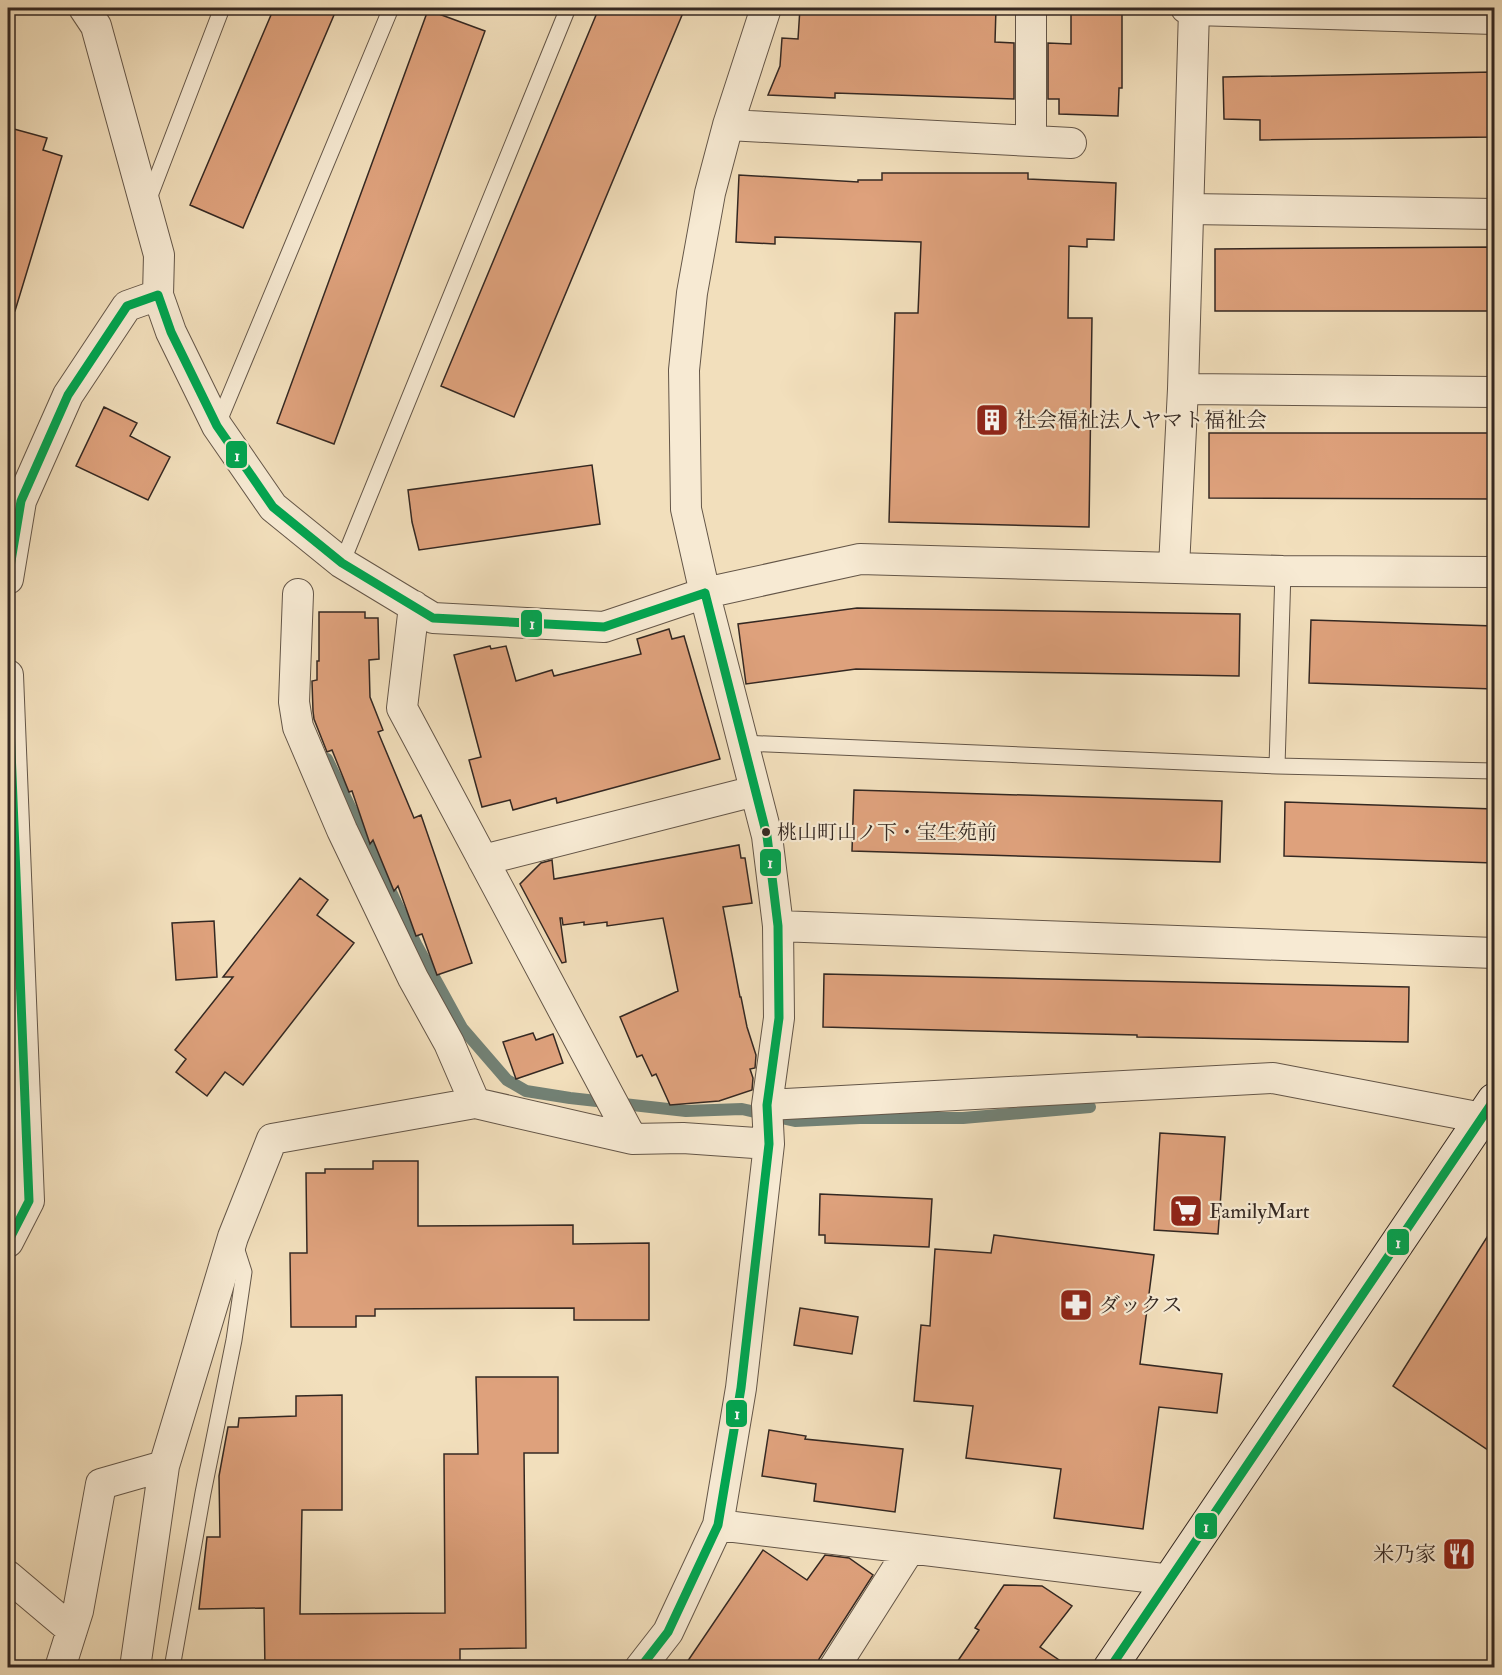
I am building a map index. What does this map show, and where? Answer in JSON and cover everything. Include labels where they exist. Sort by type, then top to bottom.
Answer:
[{"type":"street","points":[[84,8],[96,26],[159,255],[158,295],[171,332],[217,426],[273,507],[342,563],[433,618],[604,627],[705,593],[860,559],[1283,571],[1494,572]]},
{"type":"street","points":[[640,1668],[668,1632],[718,1525],[741,1388],[769,1143],[767,1106],[779,1018],[778,926],[767,836],[742,743],[686,509],[684,370],[694,282],[710,193],[728,125],[766,8]]},
{"type":"street","points":[[1031,8],[1031,141]]},
{"type":"street","points":[[1174,567],[1183,389],[1190,9],[1424,13],[1494,18]]},
{"type":"street","points":[[728,125],[1071,143]]},
{"type":"street","points":[[1188,209],[1494,214]]},
{"type":"street","points":[[8,579],[21,501],[68,395],[127,306],[158,295]]},
{"type":"street","points":[[1183,389],[1494,392]]},
{"type":"street","points":[[297,594],[294,702],[297,727],[342,830],[413,978],[449,1043],[475,1104]]},
{"type":"street","points":[[414,606],[402,708],[629,1134]]},
{"type":"street","points":[[8,675],[10,781],[29,1202],[8,1242]]},
{"type":"street","points":[[483,860],[755,791]]},
{"type":"street","points":[[778,926],[1494,953]]},
{"type":"street","points":[[767,1106],[1273,1078],[1488,1109],[1110,1668]]},
{"type":"street","points":[[135,1668],[164,1466],[233,1237],[272,1138],[475,1104],[629,1134],[769,1143]]},
{"type":"street","points":[[60,1668],[78,1611],[101,1484],[164,1466]]},
{"type":"street","points":[[718,1525],[1171,1580]]},
{"type":"street","points":[[834,1668],[909,1550]]},
{"type":"street","points":[[8,1576],[72,1630]]},
{"type":"lane","points":[[146,206],[222,8]]},
{"type":"lane","points":[[217,426],[391,8]]},
{"type":"lane","points":[[342,563],[568,8]]},
{"type":"lane","points":[[1277,765],[1283,571]]},
{"type":"lane","points":[[742,743],[1277,765],[1494,771]]},
{"type":"lane","points":[[172,1668],[203,1493],[234,1340],[244,1272],[233,1237]]},
{"type":"building","points":[[274,8],[337,8],[243,228],[190,205]]},
{"type":"building","points":[[599,8],[685,8],[514,417],[441,386]]},
{"type":"building","points":[[800,8],[996,8],[995,42],[1014,43],[1014,99],[835,93],[835,98],[768,95],[780,66],[782,38],[798,39]]},
{"type":"building","points":[[1071,8],[1112,8],[1112,13],[1122,13],[1122,88],[1119,88],[1118,116],[1059,114],[1059,99],[1048,99],[1048,43],[1071,44]]},
{"type":"building","points":[[428,10],[485,31],[334,444],[277,423]]},
{"type":"building","points":[[1494,72],[1494,137],[1260,140],[1260,120],[1224,119],[1223,77]]},
{"type":"building","points":[[14,129],[47,138],[43,150],[62,156],[15,311],[8,310],[8,149]]},
{"type":"building","points":[[882,173],[1028,173],[1028,179],[1116,183],[1114,240],[1087,239],[1087,247],[1069,246],[1068,318],[1092,318],[1089,527],[889,522],[895,313],[918,313],[921,242],[775,237],[775,244],[736,242],[739,175],[858,182],[858,180],[882,180]]},
{"type":"building","points":[[1494,247],[1494,311],[1215,311],[1215,249]]},
{"type":"building","points":[[104,407],[137,423],[130,436],[170,457],[148,500],[76,466]]},
{"type":"building","points":[[1209,433],[1494,433],[1494,499],[1209,498]]},
{"type":"building","points":[[592,465],[600,524],[419,550],[412,522],[408,490]]},
{"type":"building","points":[[857,608],[1240,614],[1239,676],[856,669],[746,684],[738,624]]},
{"type":"building","points":[[319,612],[365,612],[365,618],[378,618],[379,659],[369,660],[370,697],[383,730],[378,732],[414,818],[421,815],[472,963],[437,975],[422,934],[416,936],[398,886],[394,891],[373,840],[370,844],[352,791],[349,792],[332,750],[327,752],[313,711],[312,681],[317,680],[317,661],[319,661]]},
{"type":"building","points":[[1311,620],[1494,626],[1494,689],[1309,683]]},
{"type":"building","points":[[669,629],[672,639],[684,636],[720,759],[557,803],[556,798],[513,810],[510,800],[482,807],[469,760],[481,757],[454,655],[490,646],[491,649],[506,646],[516,681],[552,670],[554,676],[641,654],[637,639]]},
{"type":"building","points":[[854,790],[1222,801],[1220,862],[852,851]]},
{"type":"building","points":[[1285,802],[1494,809],[1494,863],[1284,856]]},
{"type":"building","points":[[739,845],[741,858],[745,858],[752,903],[723,907],[740,997],[756,1055],[755,1068],[750,1069],[753,1078],[752,1090],[719,1101],[670,1105],[656,1074],[652,1076],[642,1055],[637,1057],[620,1017],[678,991],[663,918],[607,926],[607,922],[563,925],[562,918],[560,918],[566,962],[562,963],[520,884],[541,863],[552,860],[554,879]]},
{"type":"building","points":[[300,878],[328,900],[317,915],[354,943],[243,1085],[225,1072],[207,1096],[176,1072],[186,1059],[175,1050],[233,977],[223,977]]},
{"type":"building","points":[[214,921],[217,977],[176,980],[172,923]]},
{"type":"building","points":[[824,974],[1409,987],[1408,1042],[1137,1037],[1137,1035],[823,1027]]},
{"type":"building","points":[[533,1033],[536,1040],[553,1034],[563,1063],[516,1079],[503,1042]]},
{"type":"building","points":[[1160,1133],[1225,1137],[1218,1234],[1154,1230]]},
{"type":"building","points":[[373,1161],[418,1161],[418,1226],[573,1225],[573,1244],[649,1243],[649,1320],[574,1320],[574,1308],[375,1309],[375,1316],[356,1316],[356,1327],[291,1327],[290,1253],[307,1253],[306,1173],[325,1173],[325,1169],[373,1169]]},
{"type":"building","points":[[820,1194],[932,1199],[929,1247],[825,1243],[825,1235],[819,1235]]},
{"type":"building","points":[[1494,1226],[1494,1454],[1393,1386]]},
{"type":"building","points":[[994,1235],[1154,1255],[1140,1364],[1222,1374],[1217,1413],[1159,1407],[1143,1529],[1054,1518],[1061,1469],[966,1458],[973,1406],[914,1401],[921,1325],[930,1326],[935,1249],[991,1253]]},
{"type":"building","points":[[800,1308],[858,1317],[852,1354],[794,1345]]},
{"type":"building","points":[[476,1377],[558,1377],[558,1453],[524,1453],[526,1648],[460,1649],[460,1668],[265,1668],[264,1608],[199,1609],[207,1537],[220,1537],[219,1476],[228,1427],[238,1427],[239,1418],[296,1416],[296,1396],[342,1395],[342,1510],[302,1510],[300,1614],[445,1613],[444,1454],[478,1454]]},
{"type":"building","points":[[769,1430],[806,1436],[805,1439],[903,1449],[895,1512],[814,1501],[816,1484],[762,1476]]},
{"type":"building","points":[[763,1550],[807,1580],[825,1555],[849,1558],[873,1575],[819,1659],[817,1668],[683,1668]]},
{"type":"building","points":[[1004,1585],[1042,1586],[1072,1606],[1040,1647],[1071,1668],[953,1668],[979,1630],[975,1628]]},
{"type":"waterway","points":[[327,759],[417,946],[462,1028],[507,1080],[526,1091],[686,1111],[742,1109],[795,1121],[860,1118],[963,1118],[1090,1107]]},
{"type":"transit line","name":"1","points":[[158,295],[171,332],[217,426],[273,507],[342,563],[433,618],[604,627],[705,593]]},
{"type":"transit line","name":"1","points":[[8,579],[21,501],[68,395],[127,306],[158,295]]},
{"type":"transit line","name":"1","points":[[640,1668],[668,1632],[718,1525],[741,1388],[769,1144],[767,1105],[779,1018],[778,926],[767,836],[705,593]]},
{"type":"transit line","name":"1","points":[[8,675],[29,1201],[8,1242]]},
{"type":"transit line","name":"1","points":[[1110,1668],[1494,1100]]},
{"type":"place","name":"社会福祉法人ヤマト福祉会","points":[[992,420]]},
{"type":"place","name":"桃山町山ノ下・宝生苑前","points":[[766,832]]},
{"type":"place","name":"FamilyMart","points":[[1186,1211]]},
{"type":"place","name":"ダックス","points":[[1076,1305]]},
{"type":"place","name":"米乃家","points":[[1459,1554]]}]
